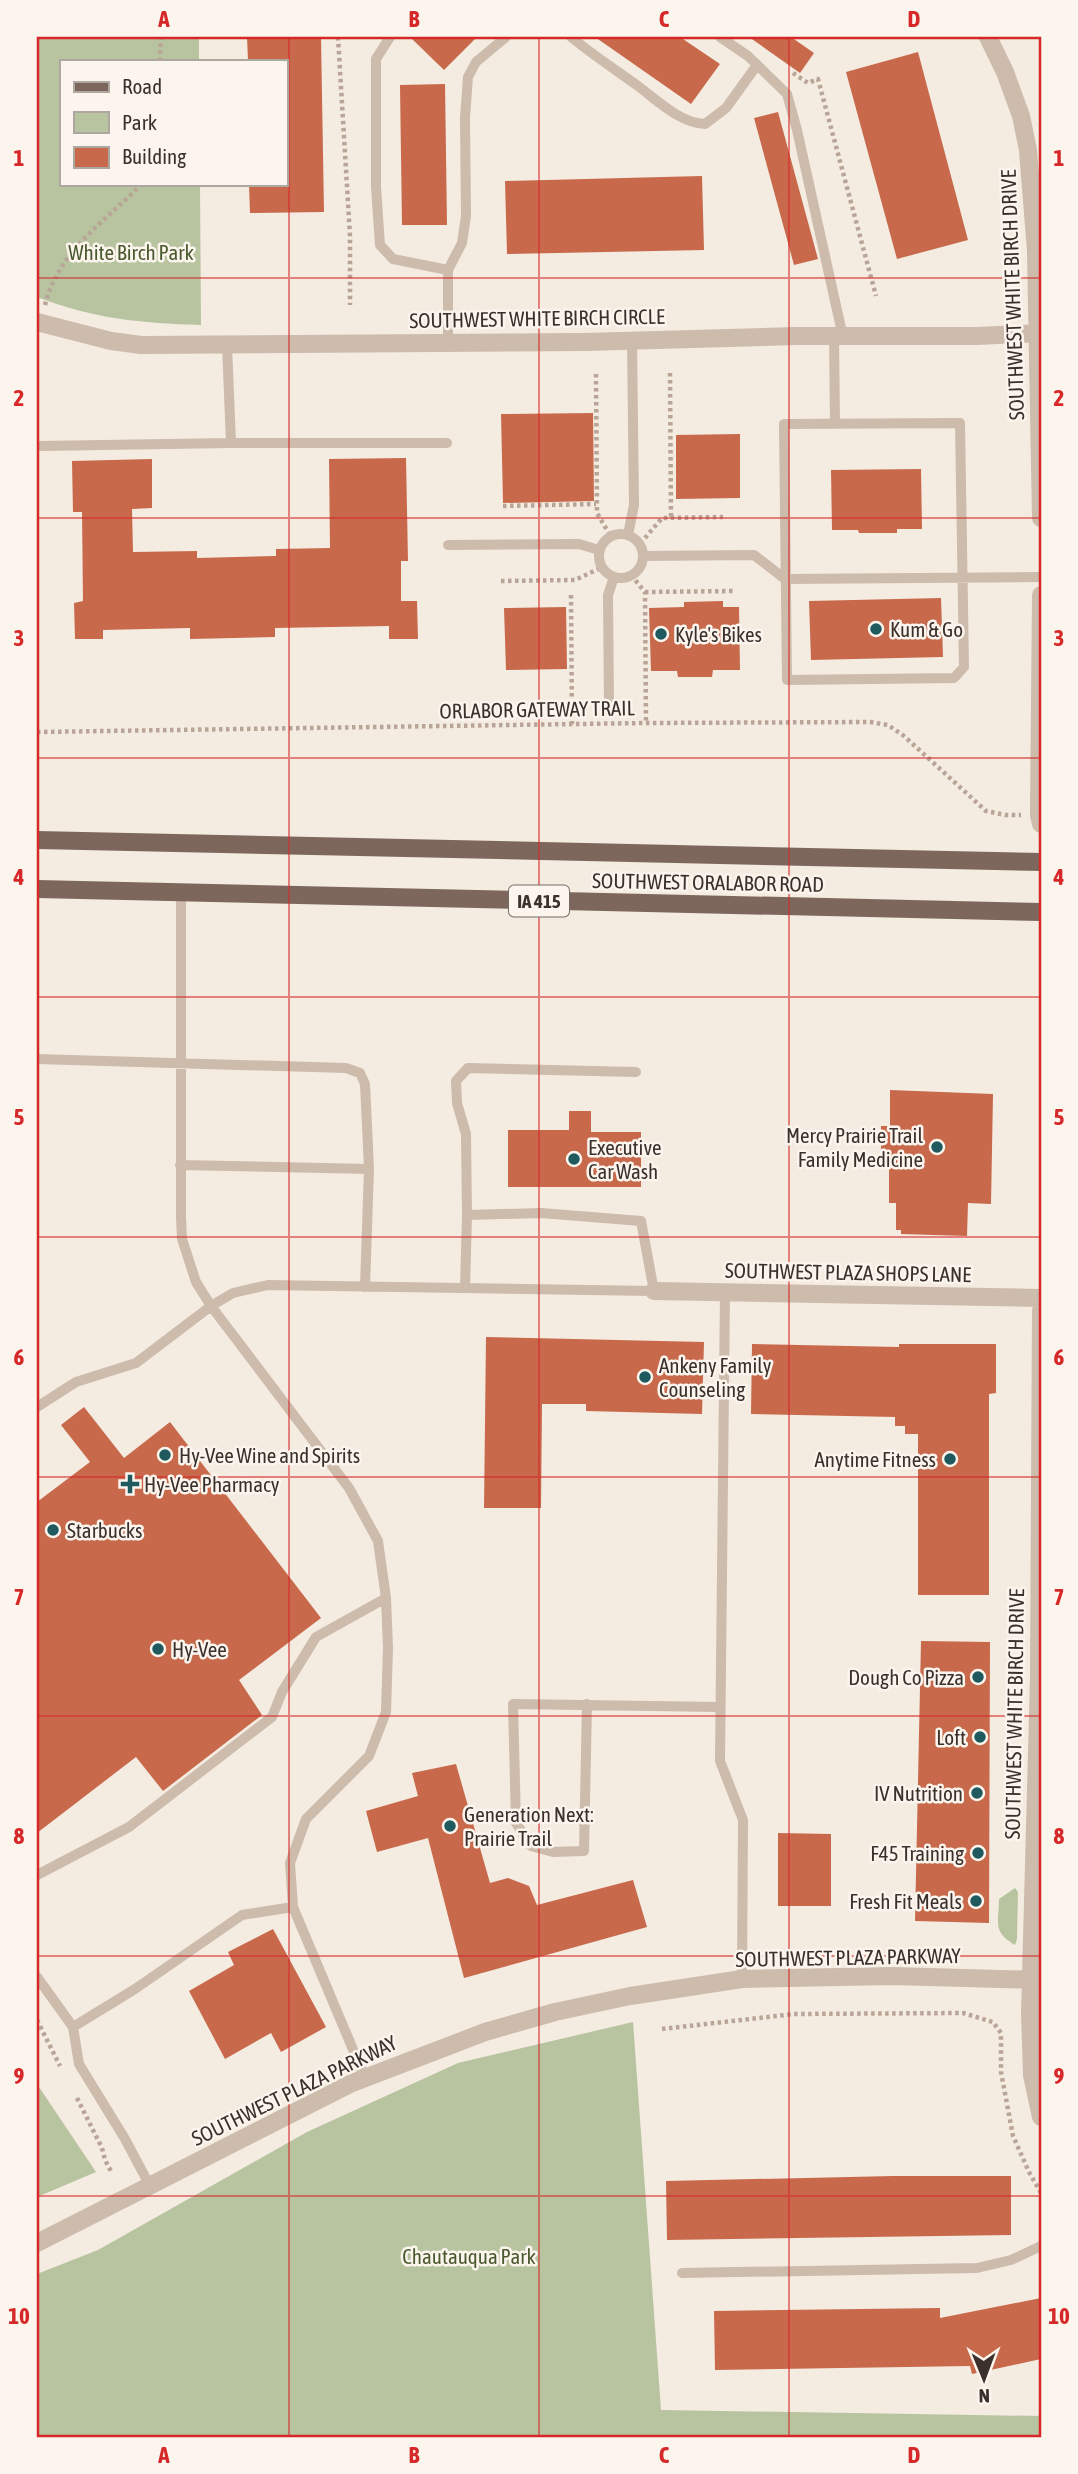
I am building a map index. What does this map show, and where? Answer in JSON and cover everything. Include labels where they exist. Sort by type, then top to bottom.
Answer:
[{"type":"main road","name":"SOUTHWEST ORALABOR ROAD","points":[[37,840],[1041,862]]},
{"type":"main road","name":"SOUTHWEST ORALABOR ROAD","points":[[37,889],[1041,912]]},
{"type":"street","name":"SOUTHWEST WHITE BIRCH DRIVE","points":[[988,37],[1005,72],[1021,116],[1028,150],[1040,333],[1041,518]]},
{"type":"street","name":"SOUTHWEST WHITE BIRCH CIRCLE","points":[[38,323],[111,341],[141,345],[838,336],[953,337],[1040,333]]},
{"type":"street","points":[[1040,820],[1041,595]]},
{"type":"street","name":"SOUTHWEST PLAZA SHOPS LANE","points":[[654,1291],[1041,1298]]},
{"type":"street","name":"SOUTHWEST WHITE BIRCH DRIVE","points":[[1041,1311],[1036,1980],[1032,2075],[1041,2117]]},
{"type":"street","name":"SOUTHWEST PLAZA PARKWAY","points":[[37,2243],[282,2116],[365,2078],[485,2032],[555,2012],[631,1996],[741,1979],[893,1976],[1036,1980]]},
{"type":"lane","points":[[390,37],[376,59],[376,187],[380,245],[393,258],[448,270]]},
{"type":"lane","points":[[448,341],[448,270],[462,243],[466,216],[465,118],[468,77],[475,62],[506,37]]},
{"type":"lane","points":[[571,37],[673,112],[695,124],[705,124],[726,108],[757,65]]},
{"type":"lane","points":[[720,37],[757,65],[786,94],[797,130],[838,336],[835,424]]},
{"type":"lane","points":[[628,535],[634,505],[632,340]]},
{"type":"lane","points":[[227,345],[231,443]]},
{"type":"lane","points":[[960,423],[964,667],[954,678],[787,680],[784,424],[835,424],[960,423]]},
{"type":"lane","points":[[40,446],[447,443]]},
{"type":"lane","points":[[621,533],[628,535],[639,544],[643,556],[641,565],[631,575],[614,576],[602,567],[598,557],[599,550],[611,537],[621,533]]},
{"type":"lane","points":[[448,545],[579,544],[599,550]]},
{"type":"lane","points":[[643,556],[754,555],[785,579],[1041,577]]},
{"type":"lane","points":[[608,704],[608,595],[614,576]]},
{"type":"lane","points":[[181,892],[180,1165],[183,1239],[196,1282],[211,1306],[349,1488],[378,1541],[386,1598],[386,1712],[369,1756],[306,1819],[290,1863],[293,1907],[365,2078]]},
{"type":"lane","points":[[37,1059],[346,1068],[360,1073],[367,1095],[369,1169],[365,1287]]},
{"type":"lane","points":[[465,1289],[466,1134],[457,1103],[456,1082],[468,1069],[636,1072]]},
{"type":"lane","points":[[180,1165],[369,1169]]},
{"type":"lane","points":[[37,1407],[76,1382],[136,1363],[211,1306],[233,1293],[268,1285],[654,1291],[641,1222],[541,1213],[467,1215]]},
{"type":"lane","points":[[725,1292],[720,1761],[743,1820],[741,1979]]},
{"type":"lane","points":[[37,1875],[129,1827],[272,1717],[282,1692],[316,1637],[386,1598]]},
{"type":"lane","points":[[587,1704],[584,1851],[552,1852],[531,1846],[516,1823],[513,1704],[587,1704],[720,1707]]},
{"type":"lane","points":[[73,2027],[135,1989],[242,1915],[293,1907]]},
{"type":"lane","points":[[37,1977],[73,2027],[79,2064],[150,2186]]},
{"type":"lane","points":[[682,2273],[977,2268],[1012,2260],[1041,2245]]},
{"type":"path","points":[[160,60],[161,37]]},
{"type":"path","points":[[338,37],[350,236],[350,305]]},
{"type":"path","points":[[785,68],[808,83],[817,79],[876,296]]},
{"type":"path","points":[[38,323],[50,285],[72,251],[140,186]]},
{"type":"path","points":[[670,373],[671,518]]},
{"type":"path","points":[[596,374],[596,504],[597,513],[611,537]]},
{"type":"path","points":[[503,506],[596,504]]},
{"type":"path","points":[[639,544],[662,518],[723,517]]},
{"type":"path","points":[[501,581],[575,580],[602,567]]},
{"type":"path","points":[[631,575],[645,593],[646,723]]},
{"type":"path","points":[[645,593],[736,591]]},
{"type":"path","points":[[571,595],[572,724]]},
{"type":"path","name":"ORLABOR GATEWAY TRAIL","points":[[37,732],[870,722],[888,725],[921,749],[986,811],[1040,820]]},
{"type":"path","points":[[662,2029],[794,2014],[963,2013],[993,2022],[1001,2033],[1001,2072],[1013,2136],[1041,2193]]},
{"type":"green space","name":"White Birch Park","points":[[37,37],[199,37],[199,60],[60,60],[60,186],[200,186],[201,325],[118,319],[37,297]]},
{"type":"green space","points":[[1015,1888],[1018,1892],[1015,1945],[1000,1931],[998,1921],[999,1899]]},
{"type":"green space","name":"Chautauqua Park","points":[[633,2022],[661,2410],[1041,2416],[1041,2437],[37,2437],[37,2274],[98,2250],[307,2132],[458,2063]]},
{"type":"green space","points":[[37,2084],[96,2172],[37,2197]]},
{"type":"building","points":[[247,37],[321,37],[324,212],[250,213],[249,186],[287,186],[287,60],[248,60]]},
{"type":"building","points":[[410,37],[477,37],[444,70]]},
{"type":"building","points":[[595,37],[680,37],[720,64],[691,104]]},
{"type":"building","points":[[749,37],[791,37],[814,53],[800,73]]},
{"type":"building","points":[[918,52],[968,240],[897,259],[846,72]]},
{"type":"building","points":[[445,84],[447,225],[402,225],[400,85]]},
{"type":"building","points":[[778,112],[818,259],[794,265],[754,118]]},
{"type":"building","points":[[702,176],[704,250],[507,254],[505,181]]},
{"type":"building","points":[[593,413],[594,501],[503,503],[501,414]]},
{"type":"building","points":[[740,434],[740,498],[676,499],[676,435]]},
{"type":"building","points":[[406,458],[408,561],[401,561],[401,601],[417,601],[418,639],[389,639],[389,626],[275,628],[275,637],[190,639],[190,628],[103,630],[103,639],[75,639],[74,603],[83,601],[82,512],[73,512],[72,461],[152,459],[152,508],[132,509],[133,552],[197,551],[197,558],[276,556],[276,549],[330,548],[329,459]]},
{"type":"building","points":[[921,469],[922,529],[897,529],[897,533],[832,530],[831,470]]},
{"type":"building","name":"Kum & Go","points":[[941,598],[943,657],[811,660],[809,601]]},
{"type":"building","points":[[723,601],[723,607],[739,607],[740,670],[713,670],[712,677],[678,677],[677,671],[651,671],[649,608],[684,607],[684,602]]},
{"type":"building","points":[[566,607],[567,669],[506,670],[504,608]]},
{"type":"building","name":"Mercy Prairie Trail Family Medicine","points":[[890,1090],[993,1094],[991,1204],[968,1203],[967,1236],[901,1234],[901,1230],[896,1230],[896,1203],[889,1203],[889,1167],[881,1167],[881,1126],[890,1126]]},
{"type":"building","name":"Executive Car Wash","points":[[569,1111],[591,1111],[591,1132],[641,1132],[641,1187],[508,1187],[508,1130],[569,1130]]},
{"type":"building","points":[[486,1337],[704,1342],[702,1414],[586,1411],[586,1404],[542,1404],[541,1508],[484,1508]]},
{"type":"building","points":[[752,1344],[899,1347],[899,1344],[996,1344],[996,1393],[989,1394],[989,1595],[918,1595],[918,1434],[905,1434],[905,1426],[895,1426],[895,1417],[751,1414]]},
{"type":"building","name":"Hy-Vee","points":[[84,1407],[124,1458],[170,1422],[321,1618],[239,1680],[262,1715],[163,1791],[136,1757],[37,1833],[37,1502],[90,1462],[61,1425]]},
{"type":"building","points":[[921,1641],[990,1642],[989,1923],[915,1921]]},
{"type":"building","name":"Generation Next: Prairie Trail","points":[[456,1764],[490,1883],[508,1878],[529,1886],[537,1905],[633,1880],[647,1927],[464,1978],[428,1838],[377,1852],[366,1811],[418,1796],[412,1773]]},
{"type":"building","points":[[778,1833],[831,1834],[831,1906],[778,1906]]},
{"type":"building","points":[[273,1929],[326,2027],[281,2052],[271,2033],[225,2059],[189,1991],[234,1965],[228,1952]]},
{"type":"building","points":[[1011,2176],[1011,2235],[667,2240],[666,2181]]},
{"type":"building","points":[[1041,2298],[1041,2359],[972,2374],[970,2366],[715,2370],[714,2311],[940,2308],[940,2318]]},
{"type":"place","name":"Kum & Go","points":[[876,629]]},
{"type":"place","name":"Kyle's Bikes","points":[[661,634]]},
{"type":"place","name":"Mercy Prairie Trail Family Medicine","points":[[937,1147]]},
{"type":"place","name":"Executive Car Wash","points":[[574,1159]]},
{"type":"place","name":"Ankeny Family Counseling","points":[[645,1377]]},
{"type":"place","name":"Hy-Vee Wine and Spirits","points":[[165,1455]]},
{"type":"place","name":"Anytime Fitness","points":[[950,1459]]},
{"type":"place","name":"Hy-Vee Pharmacy","points":[[130,1484]]},
{"type":"place","name":"Starbucks","points":[[53,1530]]},
{"type":"place","name":"Hy-Vee","points":[[158,1649]]},
{"type":"place","name":"Dough Co Pizza","points":[[978,1677]]},
{"type":"place","name":"Loft","points":[[980,1737]]},
{"type":"place","name":"IV Nutrition","points":[[977,1793]]},
{"type":"place","name":"Generation Next: Prairie Trail","points":[[450,1826]]},
{"type":"place","name":"F45 Training","points":[[978,1853]]},
{"type":"place","name":"Fresh Fit Meals","points":[[976,1901]]}]
